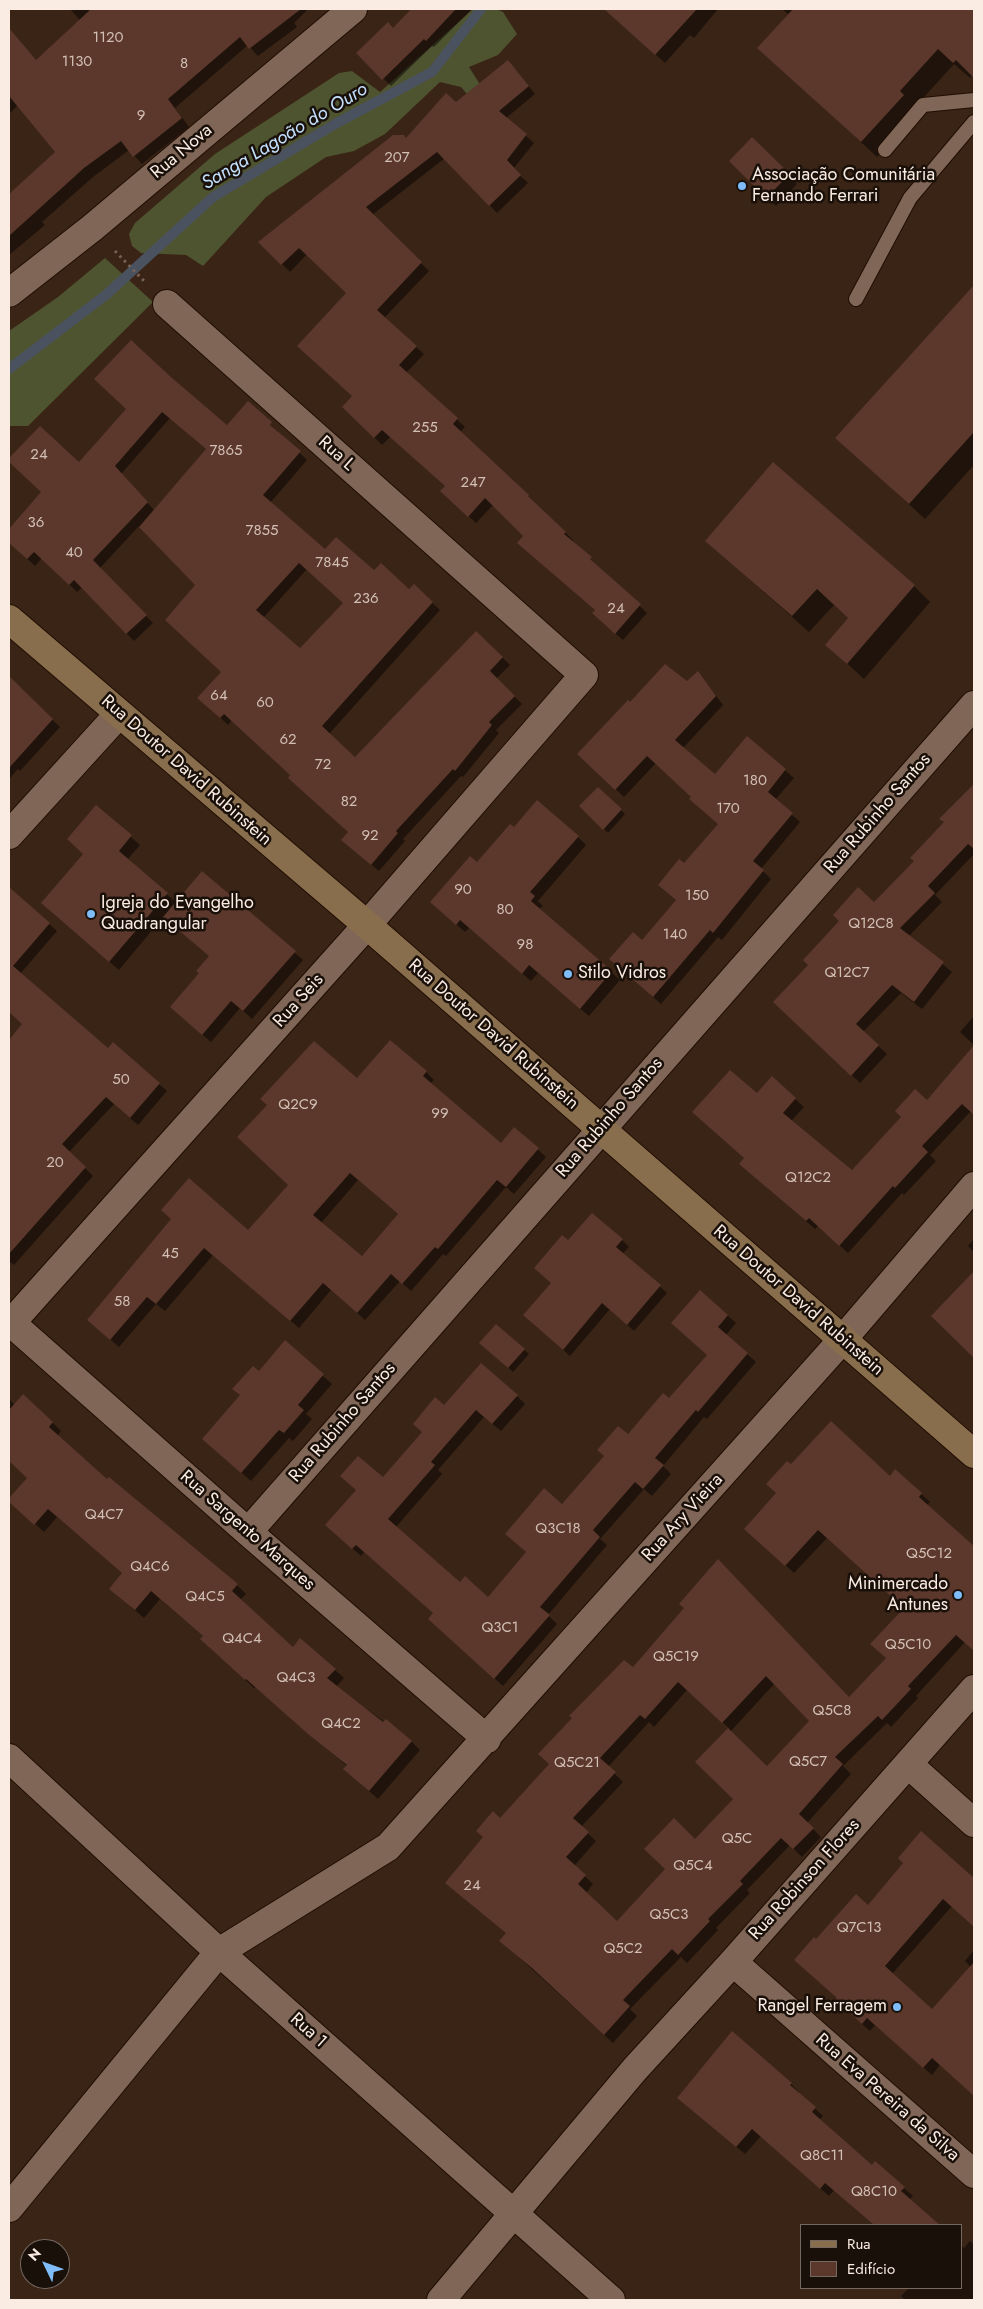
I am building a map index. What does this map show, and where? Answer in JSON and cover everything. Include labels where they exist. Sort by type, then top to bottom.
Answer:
[{"type":"street","name":"Rua Nova","points":[[9,293],[92,228],[353,9]]},
{"type":"street","name":"Rua L","points":[[167,304],[584,676]]},
{"type":"street","name":"Rua Doutor David Rubinstein","points":[[9,619],[367,925],[974,1454]]},
{"type":"street","name":"Rua Seis","points":[[10,1322],[367,925],[584,676]]},
{"type":"street","name":"Rua Rubinho Santos","points":[[248,1532],[974,705]]},
{"type":"street","points":[[9,835],[118,714]]},
{"type":"street","name":"Rua Ary Vieira","points":[[9,2208],[219,1952],[388,1847],[487,1739],[842,1339],[974,1186]]},
{"type":"street","name":"Rua Sargento Marques","points":[[10,1322],[487,1739]]},
{"type":"street","name":"Rua Robinson Flores","points":[[440,2300],[635,2069],[733,1962],[974,1689]]},
{"type":"street","name":"Rua 1","points":[[9,1758],[219,1952],[611,2300]]},
{"type":"street","points":[[908,1764],[974,1823]]},
{"type":"street","name":"Rua Eva Pereira da Silva","points":[[733,1962],[974,2174]]},
{"type":"lane","points":[[885,150],[923,105],[974,100]]},
{"type":"lane","points":[[856,299],[910,198],[974,122]]},
{"type":"path","points":[[92,228],[167,304]]},
{"type":"green space","points":[[473,9],[496,9],[503,12],[517,34],[498,55],[469,67],[500,116],[489,120],[461,87],[440,82],[385,134],[354,151],[326,157],[266,197],[203,266],[186,255],[141,253],[132,246],[129,234],[135,223],[215,154],[339,73],[352,71],[380,92]]},
{"type":"green space","points":[[105,258],[153,302],[28,426],[9,426],[9,331],[58,297]]},
{"type":"building","points":[[91,9],[301,9],[249,49],[240,37],[168,99],[182,118],[133,157],[121,141],[84,168],[9,236],[9,194],[55,152],[9,96],[9,28],[36,60]]},
{"type":"building","points":[[411,9],[456,9],[426,41],[424,39],[382,80],[356,53],[388,22],[393,28]]},
{"type":"building","points":[[604,9],[697,9],[655,55]]},
{"type":"building","points":[[793,9],[974,9],[974,78],[956,60],[953,63],[938,49],[900,91],[904,95],[861,142],[757,48]]},
{"type":"building","points":[[508,60],[529,86],[499,111],[527,134],[507,160],[521,175],[489,206],[437,152],[366,207],[422,262],[377,310],[417,346],[399,365],[458,418],[453,424],[529,495],[566,532],[564,534],[592,557],[590,559],[641,604],[615,634],[592,613],[595,610],[517,543],[523,536],[485,498],[468,517],[440,491],[445,486],[382,430],[374,438],[342,407],[352,396],[297,346],[346,293],[299,248],[281,265],[258,242],[393,135],[404,135],[406,138],[446,93],[456,102]]},
{"type":"building","points":[[752,137],[790,174],[766,198],[729,161]]},
{"type":"building","points":[[974,285],[974,432],[909,504],[835,438]]},
{"type":"building","points":[[131,340],[227,425],[248,401],[272,422],[270,425],[301,451],[263,495],[325,549],[336,537],[374,570],[381,563],[409,589],[414,584],[433,602],[322,726],[355,757],[476,631],[503,657],[490,671],[515,696],[489,722],[492,725],[455,771],[453,769],[396,831],[398,833],[371,865],[341,840],[348,832],[288,778],[290,775],[224,714],[220,718],[197,698],[221,672],[165,620],[195,585],[139,527],[206,449],[162,412],[115,466],[148,502],[93,560],[147,615],[126,634],[74,580],[69,585],[34,552],[27,559],[9,543],[9,529],[41,492],[9,462],[9,458],[40,426],[79,462],[126,409],[94,379]],"holes":[[[299,563],[343,603],[300,648],[256,610]]]},
{"type":"building","points":[[773,462],[915,585],[847,664],[825,645],[848,618],[817,589],[792,616],[705,541]]},
{"type":"building","points":[[665,664],[687,681],[698,671],[716,696],[675,740],[715,774],[747,736],[786,769],[768,792],[793,813],[753,861],[764,870],[713,933],[710,930],[653,997],[609,959],[633,932],[642,940],[676,900],[658,885],[679,859],[684,863],[718,824],[689,799],[691,797],[647,756],[615,790],[577,754],[628,700],[630,702]]},
{"type":"building","points":[[9,676],[53,719],[9,768]]},
{"type":"building","points":[[974,784],[974,849],[968,844],[928,886],[935,893],[900,928],[944,962],[914,1002],[892,985],[856,1024],[879,1045],[851,1076],[773,1002],[808,965],[803,960],[839,921],[833,915],[858,887],[874,902],[914,861],[910,858],[944,822],[939,819]]},
{"type":"building","points":[[598,787],[622,809],[603,830],[579,806]]},
{"type":"building","points":[[537,800],[579,836],[530,892],[535,896],[531,901],[612,971],[580,1009],[529,965],[522,974],[460,920],[456,925],[430,902],[470,856],[477,862],[510,824],[514,827]]},
{"type":"building","points":[[96,805],[132,835],[119,851],[168,893],[109,962],[41,903],[83,854],[67,839]]},
{"type":"building","points":[[202,871],[296,951],[243,1011],[231,1001],[202,1035],[170,1007],[199,973],[196,971],[209,956],[163,917]]},
{"type":"building","points":[[9,887],[50,923],[13,966],[108,1048],[113,1042],[160,1083],[130,1118],[106,1097],[62,1144],[86,1167],[9,1254],[9,1040],[22,1024],[9,1012]]},
{"type":"building","points":[[390,1040],[427,1071],[423,1076],[501,1143],[514,1127],[539,1148],[506,1187],[497,1180],[438,1249],[435,1247],[402,1284],[391,1274],[357,1313],[323,1283],[290,1321],[204,1248],[156,1304],[147,1297],[110,1340],[87,1320],[171,1219],[161,1210],[189,1178],[248,1230],[288,1185],[237,1137],[267,1105],[260,1099],[314,1041],[357,1078]],"holes":[[[350,1173],[398,1214],[362,1256],[313,1215]]]},
{"type":"building","points":[[974,1045],[974,1115],[962,1104],[922,1146],[928,1152],[895,1188],[893,1186],[839,1246],[809,1218],[806,1221],[739,1164],[744,1158],[692,1112],[730,1070],[757,1093],[772,1076],[796,1098],[783,1113],[852,1170],[901,1117],[895,1111],[915,1089],[927,1100]]},
{"type":"building","points":[[592,1213],[623,1239],[616,1247],[661,1285],[627,1325],[602,1303],[563,1350],[523,1315],[551,1283],[534,1268],[562,1235],[568,1240]]},
{"type":"building","points":[[974,1271],[974,1358],[931,1316]]},
{"type":"building","points":[[700,1290],[728,1315],[718,1327],[748,1353],[698,1412],[696,1410],[655,1458],[664,1465],[643,1489],[635,1482],[593,1530],[600,1537],[540,1607],[550,1615],[494,1679],[428,1619],[433,1613],[356,1545],[352,1549],[325,1525],[356,1490],[340,1476],[358,1456],[383,1477],[422,1432],[413,1424],[435,1397],[444,1405],[481,1363],[518,1395],[492,1424],[476,1410],[431,1462],[435,1465],[388,1519],[460,1582],[465,1576],[488,1597],[526,1552],[505,1534],[544,1488],[562,1504],[604,1456],[597,1450],[618,1426],[628,1434],[663,1393],[669,1398],[707,1355],[671,1323]]},
{"type":"building","points":[[496,1324],[525,1349],[508,1368],[479,1343]]},
{"type":"building","points":[[285,1340],[324,1374],[298,1405],[304,1410],[284,1433],[279,1430],[241,1473],[202,1439],[240,1395],[232,1389],[253,1366],[259,1371]]},
{"type":"building","points":[[23,1394],[53,1422],[49,1427],[107,1479],[109,1477],[238,1584],[232,1591],[293,1647],[300,1638],[336,1669],[327,1678],[383,1722],[386,1719],[412,1741],[369,1791],[343,1769],[347,1765],[245,1680],[200,1639],[203,1636],[151,1591],[135,1610],[109,1589],[122,1573],[48,1509],[34,1525],[9,1502],[9,1498],[27,1478],[9,1461],[9,1410]]},
{"type":"building","points":[[831,1421],[890,1476],[895,1469],[922,1493],[919,1497],[974,1546],[974,1651],[956,1635],[908,1686],[911,1689],[882,1720],[878,1716],[835,1757],[843,1764],[799,1814],[814,1828],[793,1849],[781,1838],[740,1881],[743,1884],[708,1919],[710,1921],[678,1955],[672,1949],[623,2000],[630,2006],[604,2035],[532,1968],[499,1941],[506,1933],[445,1883],[483,1837],[476,1831],[493,1811],[500,1818],[549,1764],[538,1754],[572,1718],[569,1716],[624,1660],[633,1667],[684,1608],[679,1604],[718,1559],[849,1697],[886,1658],[870,1644],[904,1608],[818,1530],[785,1566],[744,1529],[776,1493],[766,1484],[787,1461],[791,1464]],"holes":[[[766,1676],[809,1721],[767,1766],[728,1728],[695,1762],[733,1799],[695,1839],[674,1818],[644,1849],[665,1869],[617,1921],[578,1884],[586,1875],[566,1857],[589,1832],[573,1818],[616,1772],[600,1758],[640,1715],[645,1719],[678,1682],[722,1723]]]},
{"type":"building","points":[[921,1831],[974,1878],[974,1927],[943,1899],[885,1966],[932,2009],[974,1962],[974,2096],[932,2058],[923,2068],[867,2018],[862,2024],[835,2000],[837,1998],[794,1960],[814,1937],[816,1939],[856,1894],[868,1905],[903,1863],[898,1858]]},
{"type":"building","points":[[732,2031],[792,2083],[790,2085],[816,2107],[812,2112],[872,2165],[875,2161],[905,2187],[901,2191],[939,2224],[873,2224],[825,2183],[820,2189],[752,2129],[736,2147],[677,2098]]},
{"type":"waterway","name":"Sanga Lagoão do Ouro","points":[[9,369],[107,294],[213,197],[335,124],[432,72],[481,9]]},
{"type":"place","name":"Associação Comunitária Fernando Ferrari","points":[[742,186]]},
{"type":"place","name":"Igreja do Evangelho Quadrangular","points":[[91,914]]},
{"type":"place","name":"Stilo Vidros","points":[[568,974]]},
{"type":"place","name":"Minimercado Antunes","points":[[958,1595]]},
{"type":"place","name":"Rangel Ferragem","points":[[897,2007]]}]
